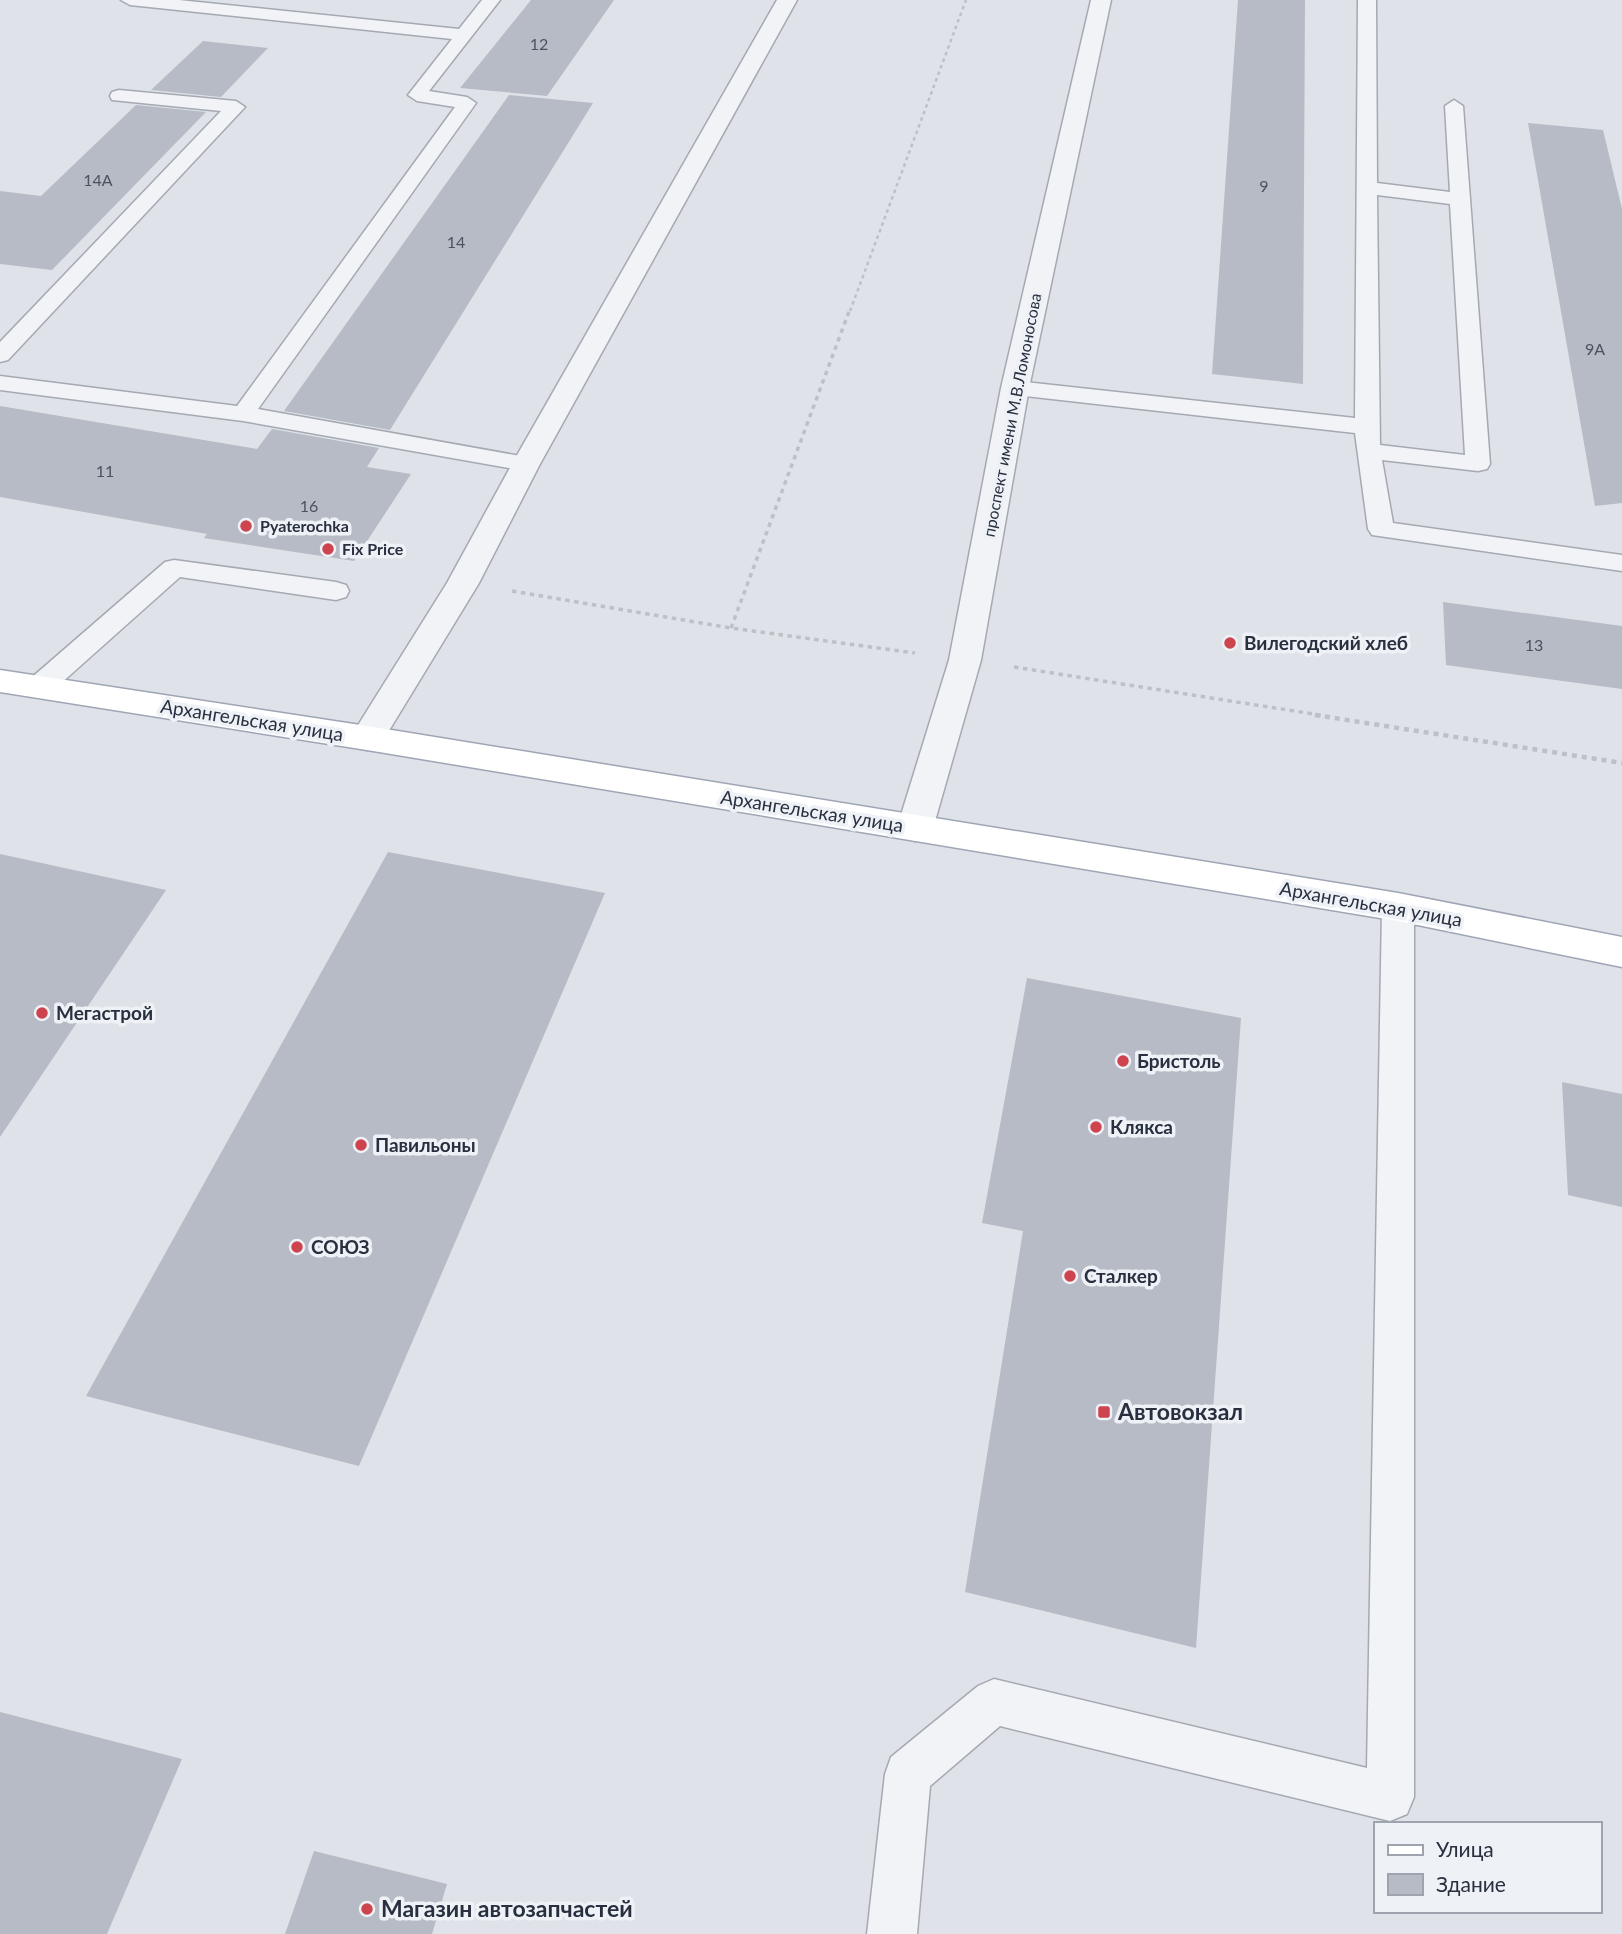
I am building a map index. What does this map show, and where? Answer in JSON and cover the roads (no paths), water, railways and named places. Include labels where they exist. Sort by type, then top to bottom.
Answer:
[{"type":"main road","name":"Архангельская улица","points":[[0,681],[367,738],[1398,907],[1622,952]]},
{"type":"street","points":[[367,738],[463,583],[526,464],[787,0]]},
{"type":"street","name":"проспект имени М.В.Ломоносова","points":[[915,828],[965,660],[1015,388],[1101,0]]},
{"type":"lane","points":[[130,0],[465,36]]},
{"type":"lane","points":[[243,414],[467,103],[417,95],[491,0]]},
{"type":"lane","points":[[1367,0],[1367,439],[1381,529],[1622,563]]},
{"type":"lane","points":[[0,355],[236,107],[119,96]]},
{"type":"lane","points":[[1015,388],[1367,439],[1478,464],[1454,106]]},
{"type":"lane","points":[[1367,188],[1460,199]]},
{"type":"lane","points":[[0,383],[243,414],[526,464]]},
{"type":"lane","points":[[40,686],[174,568],[336,591]]},
{"type":"lane","points":[[892,1934],[908,1774],[994,1702],[1390,1797],[1398,907]]},
{"type":"place","name":"Pyaterochka","points":[[246,526]]},
{"type":"place","name":"Fix Price","points":[[328,549]]},
{"type":"place","name":"Вилегодский хлеб","points":[[1230,643]]},
{"type":"place","name":"Мегастрой","points":[[42,1013]]},
{"type":"place","name":"Бристоль","points":[[1123,1061]]},
{"type":"place","name":"Клякса","points":[[1096,1127]]},
{"type":"place","name":"Павильоны","points":[[361,1145]]},
{"type":"place","name":"СОЮЗ","points":[[297,1247]]},
{"type":"place","name":"Сталкер","points":[[1070,1276]]},
{"type":"place","name":"Автовокзал","points":[[1104,1412]]},
{"type":"place","name":"Магазин автозапчастей","points":[[367,1909]]}]
